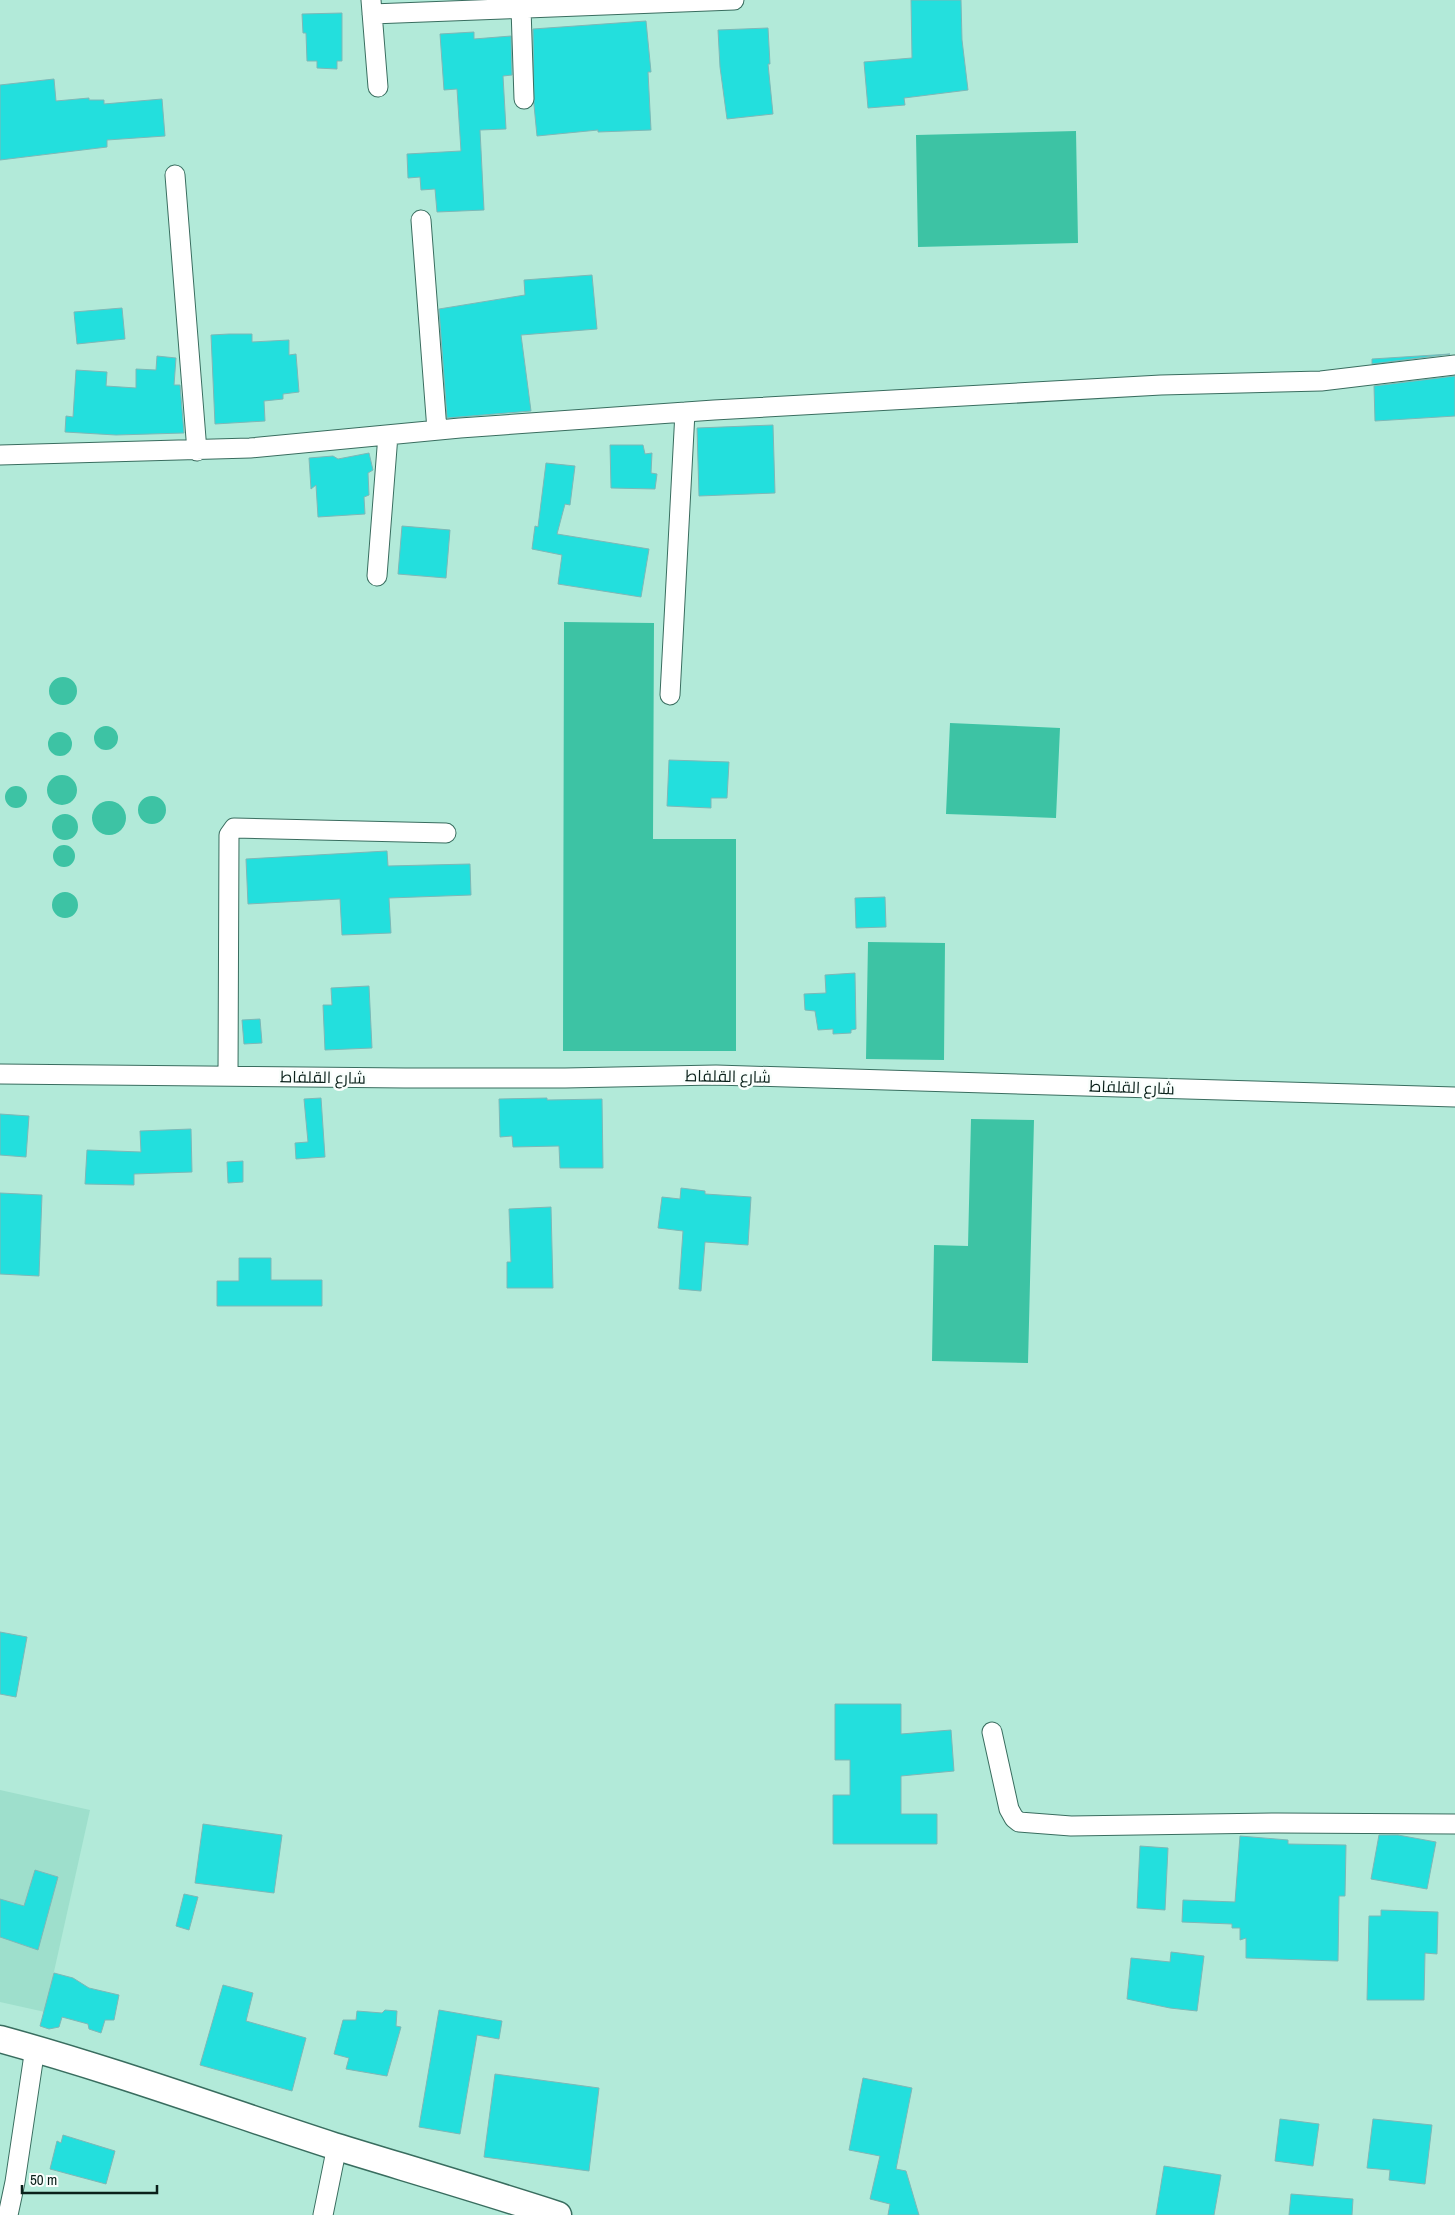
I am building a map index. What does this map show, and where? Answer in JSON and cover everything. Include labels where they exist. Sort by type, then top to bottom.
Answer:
[{"type":"street","points":[[378,88],[372,7],[521,8],[734,0]]},
{"type":"street","points":[[521,8],[524,99]]},
{"type":"street","points":[[175,175],[198,451]]},
{"type":"street","points":[[421,220],[437,430]]},
{"type":"street","points":[[0,455],[198,451],[437,430],[685,412],[1161,385],[1321,381],[1455,365]]},
{"type":"street","points":[[670,695],[685,412]]},
{"type":"street","points":[[377,576],[388,434]]},
{"type":"street","points":[[228,1076],[228,834],[234,828],[446,832]]},
{"type":"street","name":"شارع القلفاط","points":[[0,1074],[555,1078],[716,1075],[1455,1097]]},
{"type":"street","points":[[992,1732],[1009,1809],[1014,1818],[1019,1822],[1071,1826],[1278,1823],[1455,1824]]},
{"type":"street","points":[[0,2038],[558,2215]]},
{"type":"street","points":[[8,2215],[15,2182],[35,2048]]},
{"type":"street","points":[[323,2215],[336,2146]]},
{"type":"shaded area","points":[[0,1790],[90,1810],[45,2012],[0,2002]]},
{"type":"green space","points":[[1076,131],[1078,243],[918,247],[916,135]]},
{"type":"green space","points":[[564,622],[654,623],[653,839],[736,839],[736,1051],[563,1051]]},
{"type":"green space","points":[[63,677],[73,681],[77,691],[73,701],[63,705],[53,701],[49,691],[53,681]]},
{"type":"green space","points":[[950,723],[1060,728],[1056,818],[946,814]]},
{"type":"green space","points":[[106,726],[114,730],[118,738],[114,746],[106,750],[98,746],[94,738],[98,730]]},
{"type":"green space","points":[[60,732],[69,735],[72,744],[69,753],[60,756],[51,753],[48,744],[51,735]]},
{"type":"green space","points":[[62,775],[73,779],[77,790],[73,801],[62,805],[51,801],[47,790],[51,779]]},
{"type":"green space","points":[[16,786],[24,789],[27,797],[24,805],[16,808],[8,805],[5,797],[8,789]]},
{"type":"green space","points":[[152,796],[162,800],[166,810],[162,820],[152,824],[142,820],[138,810],[142,800]]},
{"type":"green space","points":[[109,801],[116,802],[121,806],[125,811],[125,825],[121,830],[116,834],[109,835],[102,834],[97,830],[93,825],[92,818],[93,811],[97,806],[102,802]]},
{"type":"green space","points":[[65,814],[74,818],[78,827],[74,836],[65,840],[56,836],[52,827],[56,818]]},
{"type":"green space","points":[[64,845],[72,848],[75,856],[72,864],[64,867],[56,864],[53,856],[56,848]]},
{"type":"green space","points":[[65,892],[74,896],[78,905],[74,914],[65,918],[56,914],[52,905],[56,896]]},
{"type":"green space","points":[[868,942],[945,943],[944,1060],[866,1059]]},
{"type":"green space","points":[[971,1119],[1034,1120],[1028,1363],[932,1361],[934,1245],[968,1246]]},
{"type":"building","points":[[911,0],[961,0],[962,40],[968,90],[904,98],[905,105],[868,108],[864,62],[912,58]]},
{"type":"building","points":[[342,13],[342,61],[337,61],[337,69],[317,68],[317,61],[307,61],[306,33],[303,33],[302,14]]},
{"type":"building","points":[[646,21],[651,72],[648,72],[651,130],[598,132],[598,130],[537,136],[534,105],[533,29]]},
{"type":"building","points":[[768,28],[770,64],[768,64],[773,114],[727,119],[720,67],[718,30]]},
{"type":"building","points":[[474,32],[474,39],[511,36],[512,75],[503,76],[506,129],[480,130],[484,210],[437,212],[435,189],[421,190],[420,177],[408,178],[407,154],[461,151],[457,89],[444,90],[440,34]]},
{"type":"building","points":[[54,79],[56,101],[89,98],[89,100],[104,100],[104,104],[162,99],[165,136],[107,140],[107,147],[0,160],[0,85]]},
{"type":"building","points":[[592,275],[597,329],[521,335],[531,411],[447,418],[439,309],[525,295],[524,280]]},
{"type":"building","points":[[122,308],[125,339],[77,344],[74,312]]},
{"type":"building","points":[[252,334],[252,342],[289,340],[289,355],[296,354],[299,392],[283,394],[283,399],[264,401],[265,421],[215,424],[211,335]]},
{"type":"building","points":[[1450,354],[1372,364],[1372,359]]},
{"type":"building","points":[[157,356],[176,358],[174,385],[180,385],[184,433],[116,435],[65,432],[66,416],[73,417],[76,370],[107,372],[106,386],[136,388],[136,369],[156,370]]},
{"type":"building","points":[[1455,376],[1455,416],[1375,421],[1374,386]]},
{"type":"building","points":[[773,425],[775,493],[699,496],[697,428]]},
{"type":"building","points":[[610,445],[643,445],[645,454],[652,453],[651,473],[657,474],[655,489],[611,488]]},
{"type":"building","points":[[369,453],[373,470],[368,473],[369,495],[364,497],[365,514],[318,517],[316,485],[311,489],[309,458],[333,456],[338,459]]},
{"type":"building","points":[[546,463],[575,466],[570,505],[565,504],[557,534],[649,549],[641,597],[558,584],[562,555],[532,549],[535,526],[538,527]]},
{"type":"building","points":[[402,526],[450,530],[446,578],[398,574]]},
{"type":"building","points":[[669,760],[729,762],[727,798],[711,798],[711,808],[667,806]]},
{"type":"building","points":[[387,851],[388,866],[470,864],[471,895],[389,898],[391,933],[342,935],[340,899],[248,904],[246,859]]},
{"type":"building","points":[[885,897],[886,927],[856,928],[855,898]]},
{"type":"building","points":[[855,973],[856,1029],[851,1030],[851,1033],[833,1034],[833,1029],[818,1030],[815,1011],[805,1010],[804,994],[826,993],[825,975]]},
{"type":"building","points":[[369,986],[372,1048],[325,1050],[323,1005],[332,1005],[331,988]]},
{"type":"building","points":[[260,1019],[262,1043],[244,1044],[242,1020]]},
{"type":"building","points":[[321,1098],[325,1157],[296,1159],[295,1143],[308,1142],[304,1099]]},
{"type":"building","points":[[547,1098],[547,1100],[602,1099],[603,1168],[560,1168],[559,1146],[513,1147],[512,1136],[500,1137],[499,1099]]},
{"type":"building","points":[[0,1114],[29,1116],[26,1157],[0,1155]]},
{"type":"building","points":[[191,1129],[192,1172],[134,1174],[134,1185],[85,1184],[87,1150],[141,1152],[140,1131]]},
{"type":"building","points":[[243,1161],[243,1182],[228,1183],[227,1162]]},
{"type":"building","points":[[681,1188],[705,1191],[705,1194],[751,1197],[748,1245],[705,1242],[701,1291],[679,1289],[683,1231],[658,1228],[662,1197],[680,1199]]},
{"type":"building","points":[[0,1193],[42,1195],[39,1276],[0,1274]]},
{"type":"building","points":[[551,1207],[553,1288],[507,1288],[507,1262],[511,1262],[509,1209]]},
{"type":"building","points":[[239,1258],[271,1258],[271,1280],[322,1280],[322,1306],[217,1306],[217,1281],[239,1281]]},
{"type":"building","points":[[0,1632],[27,1637],[16,1697],[0,1694]]},
{"type":"building","points":[[835,1704],[901,1704],[901,1734],[951,1730],[954,1771],[901,1776],[901,1814],[937,1814],[937,1844],[833,1844],[833,1795],[850,1795],[850,1760],[835,1760]]},
{"type":"building","points":[[203,1824],[282,1835],[274,1893],[195,1883]]},
{"type":"building","points":[[1379,1835],[1398,1835],[1436,1842],[1427,1889],[1371,1879]]},
{"type":"building","points":[[1240,1836],[1288,1840],[1288,1844],[1346,1845],[1345,1896],[1339,1896],[1338,1961],[1246,1958],[1246,1938],[1240,1940],[1240,1928],[1232,1928],[1232,1924],[1182,1922],[1183,1900],[1235,1902]]},
{"type":"building","points":[[1140,1846],[1168,1848],[1165,1910],[1137,1908]]},
{"type":"building","points":[[35,1870],[58,1877],[38,1950],[0,1937],[0,1899],[24,1906]]},
{"type":"building","points":[[184,1894],[198,1897],[189,1930],[176,1926]]},
{"type":"building","points":[[1381,1910],[1438,1912],[1437,1954],[1425,1953],[1424,2000],[1367,2000],[1369,1916],[1381,1916]]},
{"type":"building","points":[[1171,1952],[1204,1956],[1197,2011],[1170,2008],[1127,1999],[1131,1958],[1170,1962]]},
{"type":"building","points":[[54,1973],[73,1978],[89,1988],[119,1995],[114,2020],[105,2020],[101,2033],[89,2029],[88,2024],[62,2017],[59,2027],[49,2029],[40,2026]]},
{"type":"building","points":[[223,1985],[253,1993],[246,2021],[306,2038],[292,2091],[200,2065]]},
{"type":"building","points":[[385,2010],[397,2011],[396,2026],[401,2027],[387,2076],[346,2069],[349,2058],[334,2054],[343,2020],[356,2020],[357,2011],[382,2013]]},
{"type":"building","points":[[439,2010],[502,2021],[499,2039],[477,2035],[460,2134],[419,2127]]},
{"type":"building","points":[[495,2074],[599,2088],[589,2171],[484,2157]]},
{"type":"building","points":[[863,2078],[912,2088],[896,2169],[906,2171],[919,2215],[888,2215],[890,2204],[870,2199],[880,2156],[849,2150]]},
{"type":"building","points":[[1280,2119],[1319,2124],[1313,2166],[1275,2161]]},
{"type":"building","points":[[1373,2119],[1432,2125],[1425,2184],[1389,2180],[1390,2170],[1367,2168]]},
{"type":"building","points":[[63,2135],[115,2151],[106,2184],[50,2169],[57,2141],[61,2143]]},
{"type":"building","points":[[1164,2166],[1221,2175],[1214,2215],[1156,2215]]},
{"type":"building","points":[[1291,2194],[1353,2199],[1352,2215],[1289,2215]]}]
